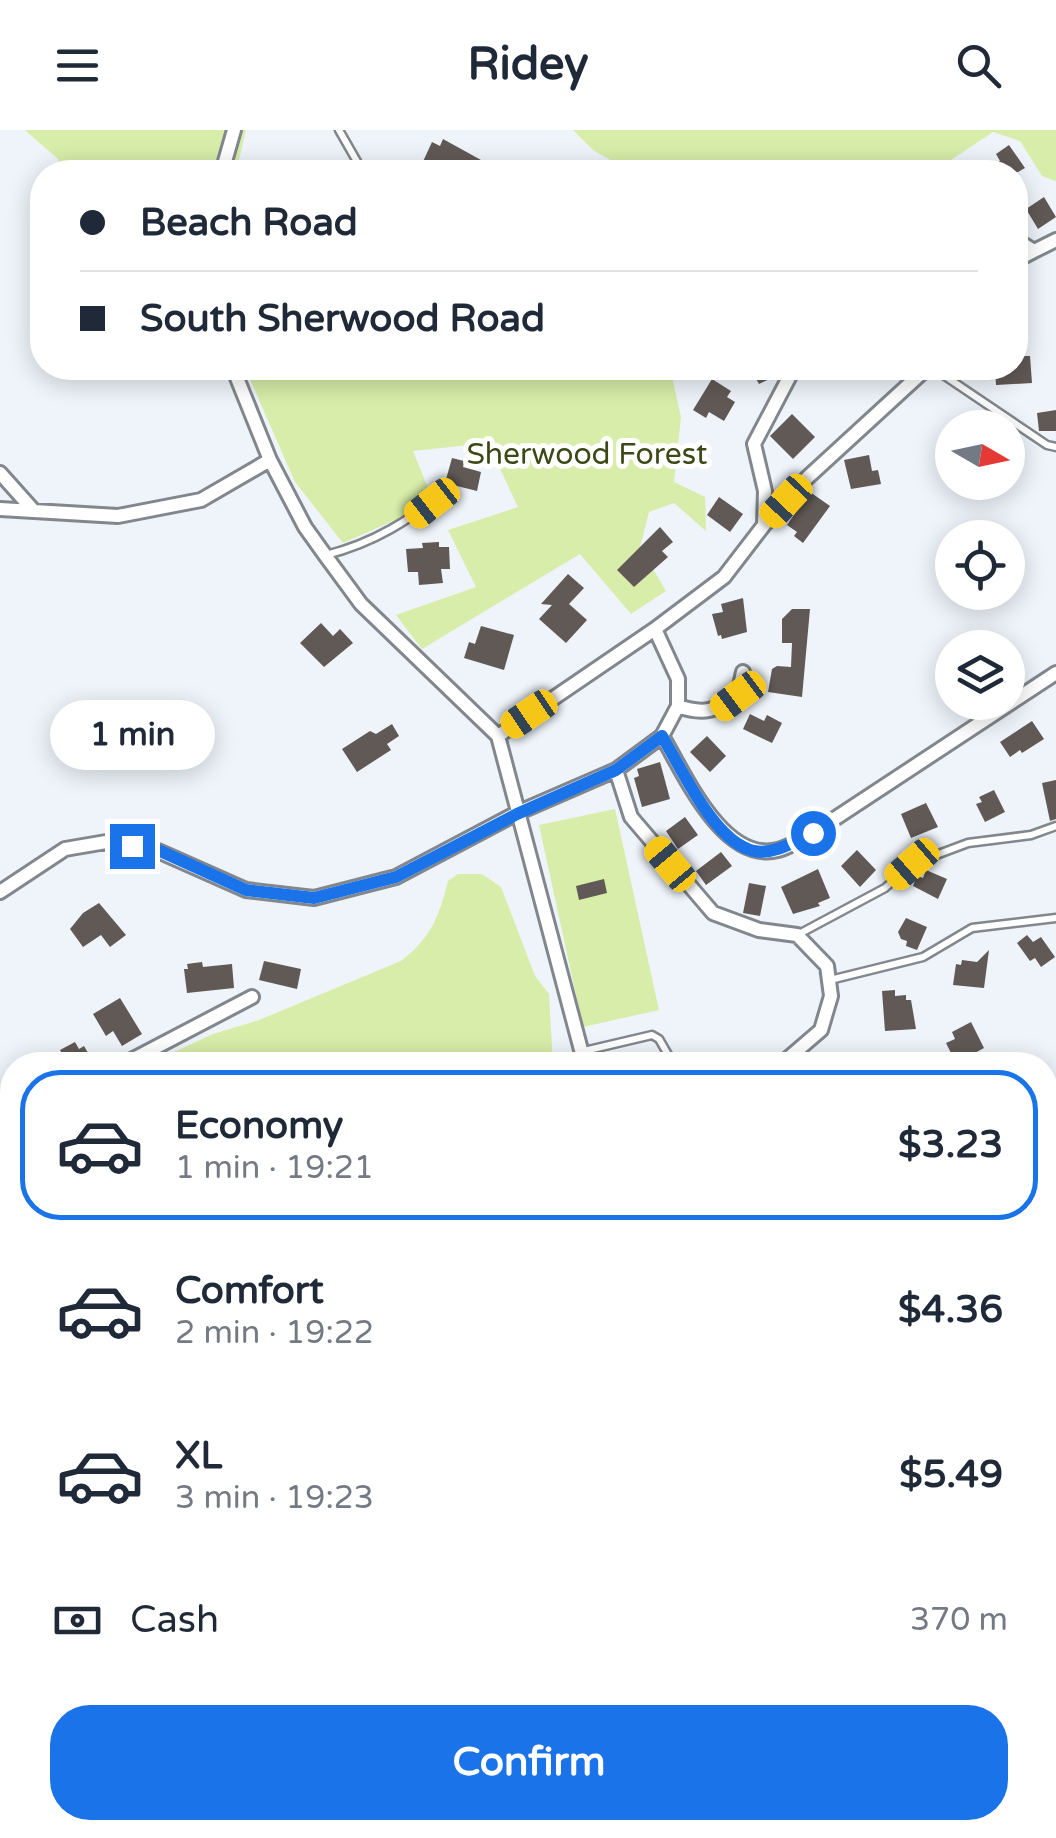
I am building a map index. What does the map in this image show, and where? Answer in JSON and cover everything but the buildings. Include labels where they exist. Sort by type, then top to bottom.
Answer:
[{"type":"street","points":[[225,160],[234,130]]},
{"type":"street","points":[[1028,254],[1053,244]]},
{"type":"street","points":[[1028,248],[1034,251]]},
{"type":"street","points":[[238,380],[270,460],[305,527],[360,604],[498,736],[581,1052]]},
{"type":"street","points":[[764,525],[765,490],[754,444],[788,380]]},
{"type":"street","points":[[498,736],[724,578],[764,525],[807,478],[917,380]]},
{"type":"street","points":[[0,509],[118,516],[201,500],[270,460]]},
{"type":"street","points":[[0,473],[34,512]]},
{"type":"street","points":[[0,892],[65,849],[106,842],[158,850],[246,890],[314,898],[396,877],[517,814],[616,770],[662,736],[678,706],[678,679],[655,629]]},
{"type":"street","points":[[678,706],[697,712],[720,709],[738,696],[743,672]]},
{"type":"street","points":[[662,736],[712,819],[732,839],[754,851],[776,850],[813,833],[1056,673]]},
{"type":"street","points":[[616,770],[631,817],[713,913],[759,930],[797,936],[827,966],[831,996],[821,1030],[794,1052]]},
{"type":"street","points":[[147,1052],[252,997]]},
{"type":"lane","points":[[339,130],[356,160]]},
{"type":"lane","points":[[948,380],[1056,447]]},
{"type":"lane","points":[[325,555],[362,546],[414,516],[448,489]]},
{"type":"lane","points":[[797,936],[885,888],[912,864],[968,843],[1031,835],[1056,826]]},
{"type":"lane","points":[[829,980],[922,956],[972,928],[1056,918]]},
{"type":"lane","points":[[599,1052],[644,1035],[660,1039],[667,1052]]},
{"type":"green space","points":[[25,130],[246,130],[239,160],[58,159]]},
{"type":"green space","points":[[573,130],[1056,130],[1056,181],[1042,176],[1020,141],[993,132],[951,160],[610,160],[593,150]]},
{"type":"green space","name":"Sherwood Forest","points":[[250,380],[673,380],[681,417],[674,482],[705,497],[706,531],[674,503],[649,512],[640,547],[666,591],[631,614],[580,554],[422,649],[396,615],[476,587],[448,530],[518,507],[488,443],[413,451],[434,503],[343,543],[295,482]]},
{"type":"green space","points":[[615,809],[659,1010],[583,1027],[539,825]]},
{"type":"green space","points":[[458,874],[482,874],[501,887],[535,976],[549,994],[552,1052],[174,1052],[401,961],[427,935],[448,881]]},
{"type":"route","points":[[132,846],[158,850],[246,890],[314,898],[396,877],[517,814],[616,770],[662,736],[712,819],[732,839],[754,851],[776,850],[813,833]]}]
